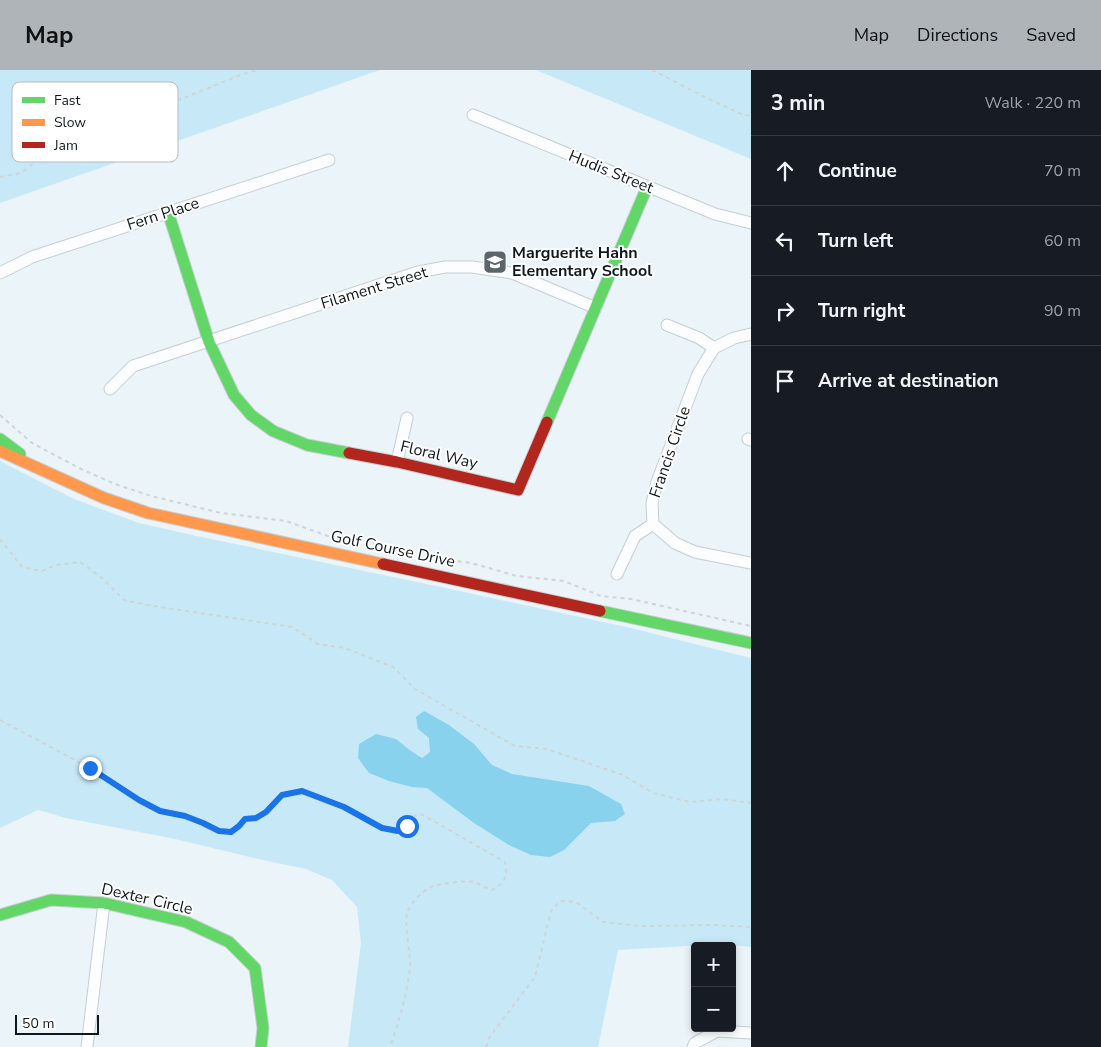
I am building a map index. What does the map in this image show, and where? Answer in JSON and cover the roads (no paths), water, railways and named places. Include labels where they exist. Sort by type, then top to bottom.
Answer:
[{"type":"street","name":"Hudis Street","points":[[474,115],[715,214],[751,223]]},
{"type":"street","name":"Fern Place","points":[[0,272],[32,257],[329,160]]},
{"type":"street","name":"Floral Way","points":[[168,212],[209,342],[234,395],[251,415],[273,431],[307,445],[397,462],[518,490],[646,187]]},
{"type":"street","name":"Filament Street","points":[[110,389],[134,366],[418,272],[445,267],[512,273],[596,308]]},
{"type":"street","points":[[667,325],[699,338],[714,348],[734,338],[751,334]]},
{"type":"street","name":"Francis Circle","points":[[653,524],[652,503],[657,482],[698,374],[714,348]]},
{"type":"street","points":[[397,462],[407,418]]},
{"type":"street","name":"Golf Course Drive","points":[[0,438],[35,466]]},
{"type":"street","name":"Golf Course Drive","points":[[0,451],[104,498],[148,513],[751,642]]},
{"type":"street","points":[[617,574],[635,536],[653,524],[675,543],[695,552],[751,562]]},
{"type":"street","name":"Dexter Circle","points":[[0,915],[51,900],[104,903],[186,922],[229,942],[256,968],[263,1028],[261,1047]]},
{"type":"street","points":[[87,1047],[104,903]]},
{"type":"street","points":[[693,1047],[695,1043],[717,1031],[751,1033]]},
{"type":"water","points":[[424,711],[449,725],[474,744],[492,765],[512,774],[589,786],[621,804],[625,814],[615,821],[591,823],[564,850],[550,857],[531,855],[509,845],[474,823],[427,788],[412,787],[369,773],[358,758],[359,744],[376,734],[396,739],[422,758],[430,752],[429,738],[418,729],[416,717]]},
{"type":"place","name":"Marguerite Hahn Elementary School","points":[[495,262]]}]
